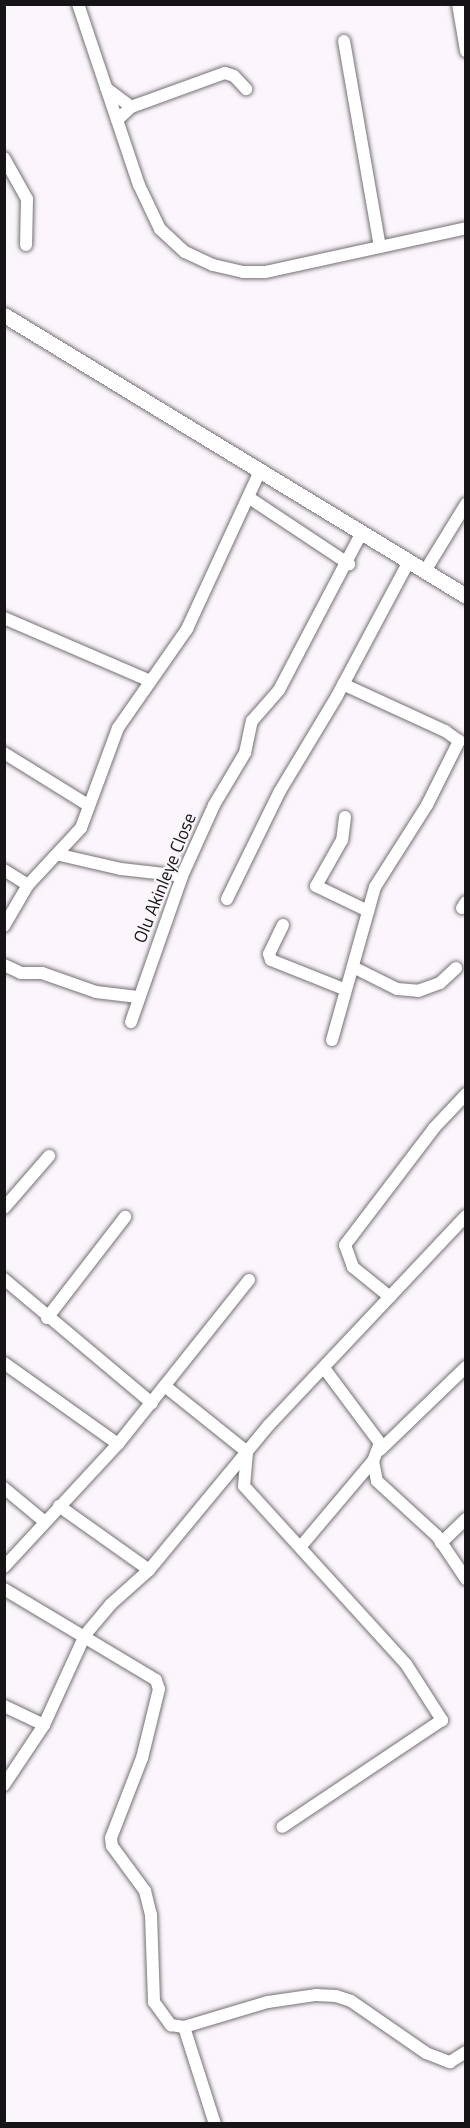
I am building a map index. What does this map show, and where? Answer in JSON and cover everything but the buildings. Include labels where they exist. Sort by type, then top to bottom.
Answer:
[{"type":"main road","points":[[4,315],[465,596]]},
{"type":"street","points":[[78,4],[138,185],[160,230],[185,252],[233,270],[264,272],[465,228]]},
{"type":"street","points":[[458,4],[465,49]]},
{"type":"street","points":[[344,41],[380,247]]},
{"type":"street","points":[[117,120],[131,107],[225,73],[234,76],[246,89]]},
{"type":"street","points":[[106,88],[131,107]]},
{"type":"street","points":[[4,158],[27,199],[26,245]]},
{"type":"street","points":[[4,926],[28,885],[60,855],[81,828],[118,728],[187,630],[250,498],[260,471]]},
{"type":"street","points":[[250,498],[349,564]]},
{"type":"street","points":[[425,571],[465,504]]},
{"type":"street","name":"Olu Akinleye Close","points":[[131,1022],[182,876],[214,805],[245,753],[252,721],[279,690],[349,564],[362,534]]},
{"type":"street","points":[[227,899],[280,791],[343,684],[409,561]]},
{"type":"street","points":[[4,618],[150,681]]},
{"type":"street","points":[[332,1040],[344,989],[353,967],[375,887],[427,805],[462,743],[445,731],[343,684]]},
{"type":"street","points":[[4,753],[88,805]]},
{"type":"street","points":[[345,817],[342,840],[316,886],[368,911]]},
{"type":"street","points":[[60,855],[121,869],[182,876]]},
{"type":"street","points":[[4,870],[28,885]]},
{"type":"street","points":[[283,925],[269,954],[271,960],[344,989]]},
{"type":"street","points":[[4,964],[21,973],[42,973],[96,992],[138,997]]},
{"type":"street","points":[[353,967],[397,989],[418,991],[440,982],[456,968]]},
{"type":"street","points":[[390,1297],[353,1267],[345,1245],[434,1128],[465,1094]]},
{"type":"street","points":[[4,1208],[49,1156]]},
{"type":"street","points":[[4,1785],[44,1725],[85,1635],[111,1604],[149,1570],[247,1452],[465,1216]]},
{"type":"street","points":[[47,1318],[125,1217]]},
{"type":"street","points":[[4,1279],[47,1318],[152,1403]]},
{"type":"street","points":[[4,1567],[118,1444],[166,1387],[249,1280]]},
{"type":"street","points":[[4,1363],[118,1444]]},
{"type":"street","points":[[302,1545],[376,1456],[465,1367]]},
{"type":"street","points":[[324,1368],[380,1443],[374,1474],[382,1487],[441,1543],[465,1579]]},
{"type":"street","points":[[166,1387],[247,1452]]},
{"type":"street","points":[[247,1452],[244,1486],[302,1545],[406,1664],[442,1720],[282,1827]]},
{"type":"street","points":[[4,1488],[45,1522]]},
{"type":"street","points":[[59,1506],[149,1570]]},
{"type":"street","points":[[441,1543],[465,1519]]},
{"type":"street","points":[[4,1589],[85,1635],[156,1680],[159,1689],[142,1758],[111,1838],[112,1846],[146,1891],[151,1915],[154,2002],[171,2025],[184,2027],[268,2002],[326,1995],[351,2001],[401,2038],[442,2059],[450,2062],[465,2052]]},
{"type":"street","points":[[4,1706],[44,1725]]},
{"type":"street","points":[[184,2027],[215,2124]]}]
